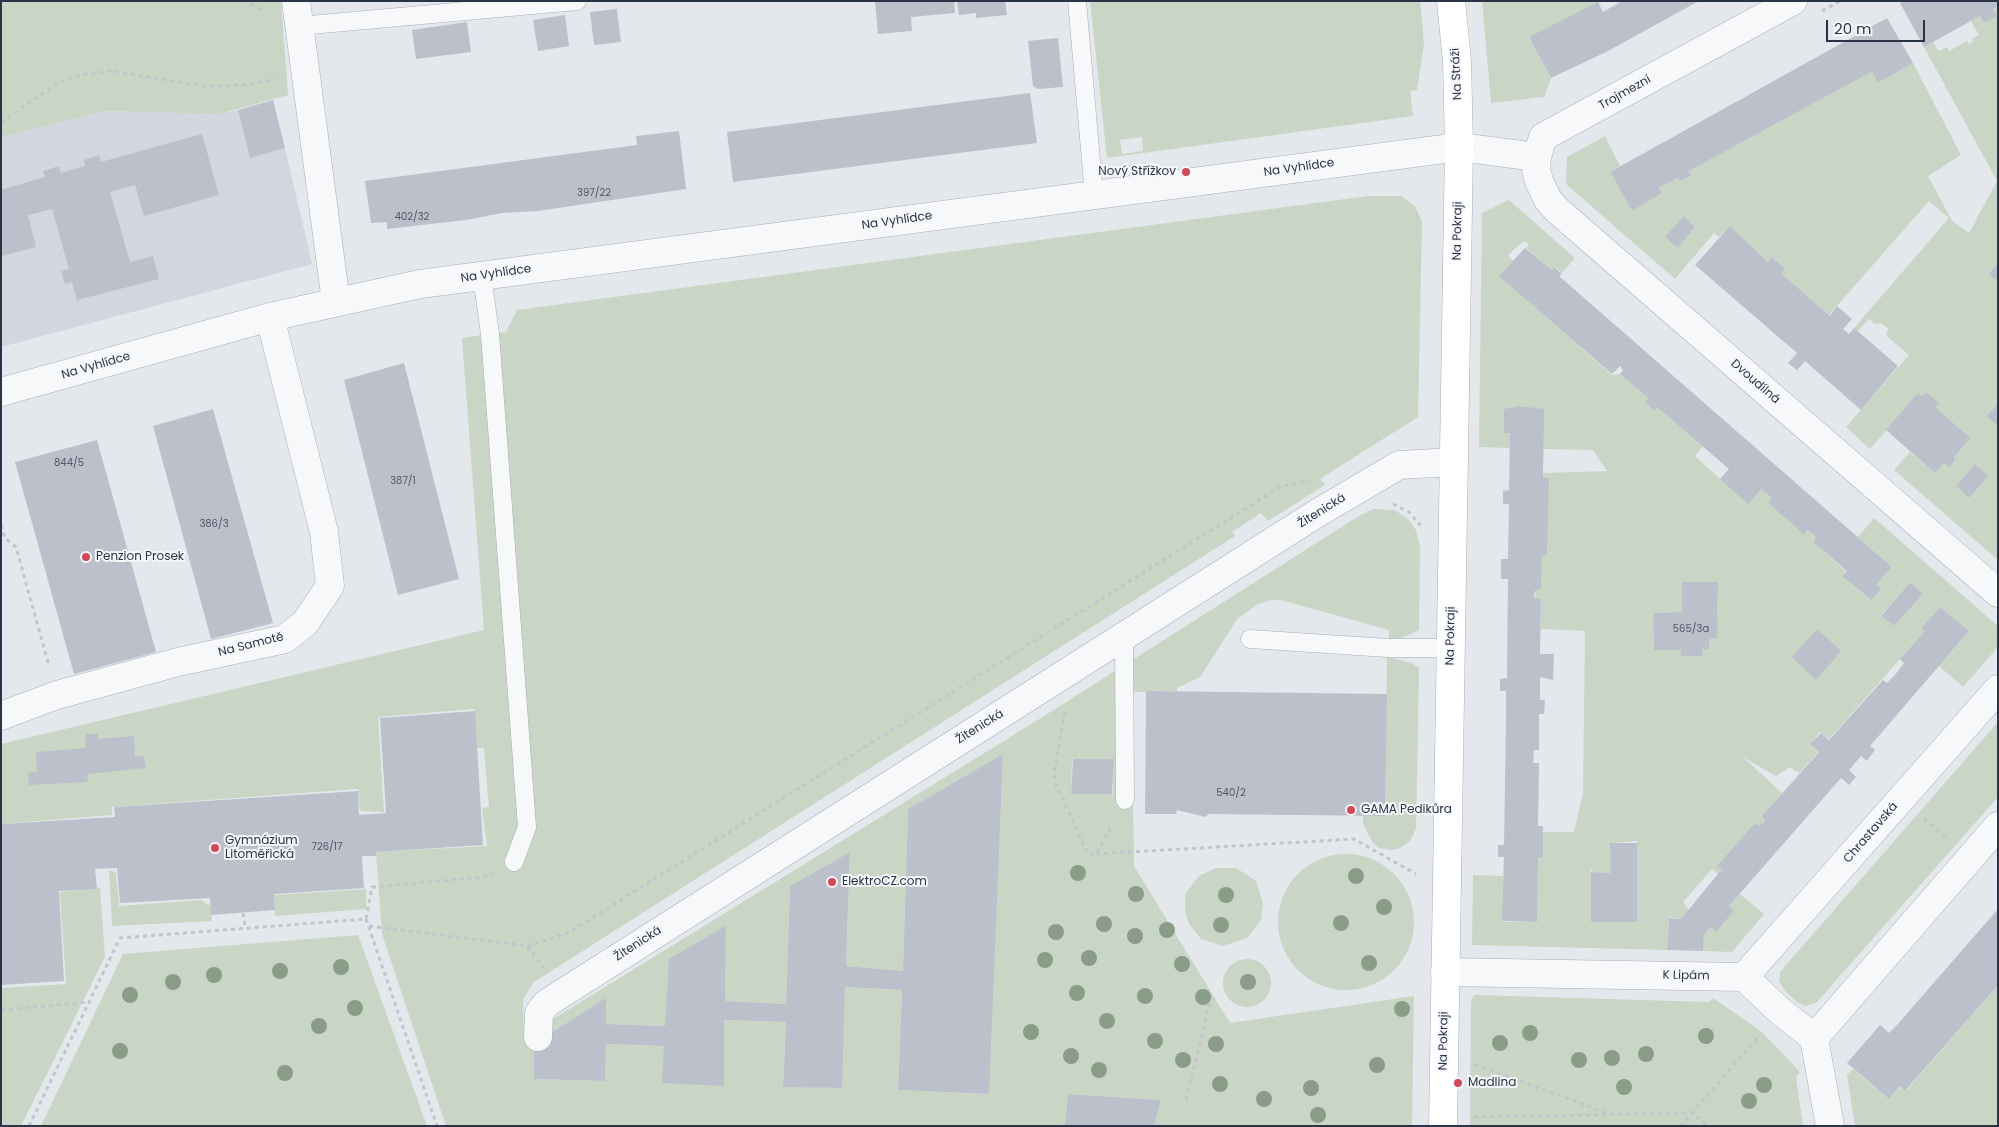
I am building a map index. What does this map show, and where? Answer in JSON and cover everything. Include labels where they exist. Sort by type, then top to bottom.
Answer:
[{"type":"street","name":"Na Stráži","points":[[1451,1],[1457,61],[1459,147]]},
{"type":"street","name":"Trojmezní","points":[[1537,157],[1543,138],[1793,1]]},
{"type":"street","points":[[297,14],[336,302]]},
{"type":"street","points":[[1459,147],[1537,157]]},
{"type":"street","name":"Na Vyhlídce","points":[[1,392],[270,317],[420,284],[1459,147]]},
{"type":"street","name":"Na Pokraji","points":[[1443,1126],[1459,147]]},
{"type":"street","name":"Dvoudílná","points":[[1537,157],[1536,170],[1539,181],[1548,200],[1557,210],[1998,593]]},
{"type":"street","name":"Na Samotě","points":[[1,716],[57,695],[178,662],[285,639],[305,622],[330,586],[324,532],[270,317]]},
{"type":"street","name":"Žitenická","points":[[538,1037],[539,1013],[547,1002],[1336,502],[1399,465],[1454,462]]},
{"type":"street","name":"Chrastavská","points":[[1744,977],[1998,688]]},
{"type":"street","points":[[1814,1038],[1998,826]]},
{"type":"street","name":"K Lipám","points":[[1445,972],[1744,977]]},
{"type":"street","points":[[1744,977],[1780,1011],[1814,1038],[1830,1126]]},
{"type":"lane","points":[[297,14],[578,1]]},
{"type":"lane","points":[[1077,1],[1094,195]]},
{"type":"lane","points":[[482,276],[490,334],[527,827],[514,862]]},
{"type":"lane","points":[[1124,636],[1125,800]]},
{"type":"lane","points":[[1250,639],[1388,648],[1451,648]]},
{"type":"path","points":[[1,122],[56,84],[79,75],[112,71],[204,86],[246,85],[305,73]]},
{"type":"path","points":[[369,926],[527,946],[568,933],[1280,487],[1316,480]]},
{"type":"path","points":[[1,525],[5,538],[16,547],[57,695]]},
{"type":"path","points":[[1066,705],[1054,772],[1055,782],[1088,854],[1354,839],[1422,878]]},
{"type":"path","points":[[1096,854],[1125,800]]},
{"type":"path","points":[[1918,813],[1955,845]]},
{"type":"path","points":[[437,1126],[366,918],[372,887],[485,877],[514,862]]},
{"type":"path","points":[[244,913],[245,928]]},
{"type":"path","points":[[29,1126],[120,938],[366,918]]},
{"type":"path","points":[[527,946],[547,972]]},
{"type":"path","points":[[1186,1100],[1212,993]]},
{"type":"path","points":[[1,1010],[89,1002]]},
{"type":"path","points":[[1681,1126],[1780,1011]]},
{"type":"path","points":[[1474,1064],[1612,1115]]},
{"type":"path","points":[[1473,1118],[1693,1113],[1708,1126]]},
{"type":"shaded area","points":[[238,110],[250,158],[285,148],[312,264],[1,347],[1,137],[105,111],[219,114]]},
{"type":"green space","points":[[1,1],[281,1],[288,95],[219,114],[105,111],[1,137]]},
{"type":"green space","points":[[1090,1],[1420,1],[1424,43],[1417,90],[1410,91],[1413,116],[1107,158]],"holes":[[[1142,137],[1143,151],[1122,154],[1120,140]]]},
{"type":"green space","points":[[1482,1],[1603,1],[1529,37],[1551,78],[1544,97],[1491,103]]},
{"type":"green space","points":[[1998,7],[1998,263],[1988,274],[1998,282],[1998,560],[1894,470],[1910,452],[1935,473],[1943,463],[1949,468],[1956,460],[1935,407],[1938,403],[1926,392],[1922,396],[1918,394],[1870,449],[1846,427],[1909,355],[1889,338],[1886,333],[1889,329],[1881,323],[1875,324],[1869,319],[1858,331],[1854,328],[1949,218],[1929,201],[1829,315],[1781,273],[1785,268],[1773,257],[1768,262],[1730,226],[1719,237],[1714,233],[1675,279],[1566,184],[1567,157],[1605,136],[1620,166],[1610,172],[1632,211],[1662,193],[1659,187],[1678,178],[1680,181],[1690,176],[1689,171],[1849,84],[1872,72],[1878,83],[1913,63],[1961,155],[1928,176],[1952,221],[1969,233],[1997,181],[1924,47],[1933,42],[1939,51],[1947,47],[1949,51],[1967,41],[1969,44],[1973,42],[1972,39],[1979,35],[1971,21],[1980,16],[1984,23],[1996,16],[1993,9]],"holes":[[[1684,217],[1695,227],[1678,248]],[[1975,464],[1989,476],[1969,498],[1956,486]]]},
{"type":"green space","points":[[1368,196],[1401,196],[1415,206],[1422,222],[1418,417],[1320,479],[1325,485],[1268,521],[1261,513],[1232,532],[1235,536],[534,982],[523,999],[524,1037],[1033,723],[1359,516],[1374,509],[1395,510],[1408,519],[1416,530],[1420,547],[1419,630],[1401,638],[1389,639],[1389,630],[1281,600],[1270,600],[1258,604],[1238,618],[1200,677],[1177,688],[1177,691],[1131,692],[1134,866],[1230,1023],[1414,996],[1412,1126],[1154,1126],[1161,1100],[1068,1094],[1065,1124],[1056,1126],[446,1126],[382,934],[376,852],[487,846],[482,808],[489,807],[484,748],[477,748],[474,709],[378,717],[384,812],[360,811],[358,789],[112,807],[112,815],[1,824],[1,744],[484,630],[462,338],[506,332],[517,310]],"holes":[[[1003,754],[988,1094],[898,1090],[902,990],[845,987],[841,1088],[783,1086],[786,1022],[724,1020],[724,1085],[664,1046],[606,1044],[605,1081],[534,1079],[534,1044],[606,999],[606,1024],[665,1026],[726,926],[725,1001],[786,1004],[790,886],[850,852],[846,966],[903,971],[908,809]],[[1072,759],[1114,759],[1113,794],[1071,794]]]},
{"type":"green space","points":[[1509,200],[1575,258],[1562,273],[1555,267],[1551,269],[1526,248],[1529,245],[1524,241],[1508,255],[1513,261],[1500,276],[1612,375],[1620,374],[1648,398],[1645,402],[1654,410],[1657,407],[1703,446],[1695,456],[1720,479],[1761,489],[1772,498],[1768,503],[1804,533],[1807,530],[1813,534],[1816,538],[1813,542],[1846,571],[1842,576],[1870,600],[1881,589],[1876,585],[1892,567],[1858,537],[1874,518],[1998,626],[1998,647],[1963,687],[1939,666],[1969,631],[1940,607],[1922,627],[1925,631],[1829,739],[1820,732],[1810,744],[1818,752],[1799,773],[1790,767],[1776,776],[1743,757],[1782,793],[1763,816],[1764,823],[1760,827],[1755,823],[1718,874],[1712,869],[1683,902],[1689,910],[1681,919],[1669,917],[1667,950],[1472,945],[1473,875],[1503,876],[1503,922],[1536,922],[1538,857],[1542,857],[1543,832],[1574,832],[1583,794],[1585,631],[1541,629],[1541,600],[1535,599],[1536,590],[1541,589],[1542,555],[1547,554],[1548,479],[1543,478],[1543,473],[1607,471],[1593,450],[1543,449],[1529,409],[1525,406],[1505,409],[1504,432],[1510,433],[1510,448],[1479,447],[1482,213]],"holes":[[[1682,582],[1718,582],[1718,612],[1709,639],[1709,649],[1702,649],[1702,656],[1681,656],[1681,650],[1654,650],[1653,613],[1682,612]],[[1910,582],[1923,594],[1894,626],[1881,615]],[[1611,841],[1612,843],[1637,841],[1637,922],[1591,922],[1591,869],[1593,872],[1611,873]]]},
{"type":"green space","points":[[1387,657],[1411,663],[1419,668],[1416,829],[1410,841],[1398,849],[1390,850],[1379,848],[1373,843],[1363,824],[1363,816],[1385,816]]},
{"type":"green space","points":[[1998,722],[1998,797],[1816,1003],[1805,1006],[1797,1002],[1785,991],[1779,981],[1780,972]]},
{"type":"green space","points":[[1346,854],[1372,859],[1384,865],[1394,874],[1403,884],[1409,896],[1414,922],[1409,948],[1403,960],[1394,970],[1384,979],[1372,985],[1346,990],[1320,985],[1308,979],[1298,970],[1289,960],[1283,948],[1278,922],[1283,896],[1289,884],[1298,874],[1308,865],[1320,859]]},
{"type":"green space","points":[[1216,868],[1236,868],[1256,881],[1263,904],[1261,920],[1247,938],[1223,946],[1201,939],[1189,924],[1185,912],[1185,894],[1199,876]]},
{"type":"green space","points":[[109,870],[116,873],[119,906],[201,900],[211,906],[212,921],[112,926]]},
{"type":"green space","points":[[100,888],[105,957],[21,1126],[1,1126],[1,988],[66,984],[60,892]]},
{"type":"green space","points":[[366,889],[366,909],[275,916],[274,895]]},
{"type":"green space","points":[[1740,894],[1764,914],[1732,952],[1703,951],[1704,935],[1711,927],[1716,932],[1734,911],[1729,906]]},
{"type":"green space","points":[[358,935],[427,1126],[41,1126],[123,954]]},
{"type":"green space","points":[[1242,959],[1252,959],[1264,966],[1271,978],[1271,988],[1264,1000],[1252,1007],[1242,1007],[1234,1003],[1227,996],[1223,988],[1223,978],[1227,970],[1234,963]]},
{"type":"green space","points":[[1998,985],[1998,1126],[1855,1126],[1847,1075],[1853,1069],[1889,1099],[1900,1087],[1906,1091]]},
{"type":"green space","points":[[1475,995],[1708,1002],[1713,998],[1762,1032],[1800,1072],[1796,1077],[1803,1126],[1470,1126],[1471,1001]]},
{"type":"building","points":[[875,1],[954,1],[955,13],[911,17],[912,31],[878,34]]},
{"type":"building","points":[[957,1],[1005,1],[1007,15],[976,18],[976,13],[959,15]]},
{"type":"building","points":[[1622,1],[1699,1],[1608,51],[1551,78],[1529,37],[1598,2],[1603,12]]},
{"type":"building","points":[[1903,1],[1998,1],[1998,7],[1993,9],[1997,16],[1984,23],[1980,16],[1924,47],[1900,3]]},
{"type":"building","points":[[617,9],[621,42],[594,45],[590,12]]},
{"type":"building","points":[[565,15],[569,46],[538,51],[533,20]]},
{"type":"building","points":[[1887,18],[1913,63],[1878,83],[1872,72],[1849,84],[1689,171],[1691,176],[1680,181],[1678,178],[1659,187],[1662,193],[1632,211],[1610,172]]},
{"type":"building","points":[[467,22],[471,52],[416,59],[412,30]]},
{"type":"building","points":[[1058,38],[1063,87],[1038,89],[1033,86],[1028,41]]},
{"type":"building","points":[[1030,93],[1037,143],[733,182],[727,132]]},
{"type":"building","points":[[273,100],[285,148],[250,158],[238,110]]},
{"type":"building","points":[[679,131],[686,189],[538,211],[502,213],[466,220],[387,229],[387,222],[371,223],[365,181],[637,145],[636,136]]},
{"type":"building","points":[[202,134],[219,195],[144,216],[135,185],[110,192],[130,262],[153,256],[159,279],[77,300],[72,282],[65,284],[61,271],[69,269],[52,209],[28,215],[36,247],[1,256],[1,190],[45,177],[43,171],[59,166],[61,173],[85,166],[84,160],[99,155],[101,162]]},
{"type":"building","points":[[1684,216],[1695,227],[1678,248],[1665,237]]},
{"type":"building","points":[[1730,226],[1768,262],[1772,257],[1785,268],[1781,273],[1830,316],[1837,306],[1852,319],[1843,329],[1849,334],[1854,328],[1898,366],[1861,410],[1805,361],[1797,370],[1788,363],[1797,353],[1695,265]]},
{"type":"building","points":[[1525,248],[1552,270],[1554,267],[1562,274],[1559,276],[1892,567],[1876,585],[1881,589],[1871,600],[1842,576],[1847,571],[1813,542],[1816,538],[1813,534],[1807,530],[1804,534],[1768,503],[1772,498],[1761,489],[1748,504],[1720,479],[1729,469],[1657,407],[1654,411],[1645,402],[1648,398],[1620,374],[1623,370],[1620,366],[1612,374],[1499,276]]},
{"type":"building","points":[[1998,263],[1998,282],[1988,274]]},
{"type":"building","points":[[404,363],[459,579],[398,595],[344,380]]},
{"type":"building","points":[[1926,392],[1939,403],[1935,407],[1970,438],[1954,457],[1956,459],[1949,468],[1944,463],[1935,473],[1886,430],[1918,393],[1922,396]]},
{"type":"building","points":[[1998,404],[1998,426],[1987,416]]},
{"type":"building","points":[[1519,406],[1544,409],[1543,478],[1549,478],[1547,555],[1542,555],[1541,589],[1536,590],[1534,594],[1535,599],[1541,599],[1540,654],[1554,654],[1553,680],[1540,677],[1540,700],[1545,700],[1544,714],[1539,714],[1539,750],[1534,750],[1533,763],[1539,763],[1538,826],[1543,826],[1543,858],[1538,857],[1537,922],[1502,921],[1504,857],[1498,857],[1498,845],[1504,845],[1506,718],[1506,691],[1500,691],[1500,679],[1507,678],[1508,579],[1501,579],[1501,559],[1508,559],[1509,504],[1503,504],[1503,491],[1509,490],[1510,433],[1504,433],[1504,409]]},
{"type":"building","points":[[213,409],[273,623],[211,639],[153,426]]},
{"type":"building","name":"Penzion Prosek","points":[[97,440],[156,652],[74,674],[15,462]]},
{"type":"building","points":[[1975,464],[1989,476],[1969,498],[1956,486]]},
{"type":"building","points":[[1682,582],[1718,582],[1717,638],[1709,639],[1709,649],[1702,649],[1702,656],[1681,656],[1681,650],[1654,650],[1653,613],[1682,612]]},
{"type":"building","points":[[1910,582],[1923,594],[1894,626],[1881,616]]},
{"type":"building","points":[[1940,607],[1969,631],[1870,746],[1875,750],[1867,761],[1861,756],[1849,770],[1856,777],[1849,785],[1841,778],[1729,906],[1734,911],[1716,932],[1711,927],[1704,935],[1703,951],[1667,950],[1669,918],[1681,919],[1722,869],[1717,866],[1755,823],[1759,826],[1764,823],[1765,820],[1762,816],[1819,752],[1810,744],[1821,733],[1829,740],[1883,680],[1887,683],[1895,675],[1904,663],[1900,659],[1925,631],[1921,628]]},
{"type":"building","points":[[1817,629],[1841,651],[1816,680],[1792,657]]},
{"type":"building","points":[[1146,691],[1387,694],[1385,816],[1208,814],[1206,817],[1177,810],[1176,814],[1145,814]]},
{"type":"building","name":"Gymnázium Litoměřická","points":[[475,711],[483,845],[376,852],[376,856],[362,856],[364,888],[274,894],[275,910],[211,915],[210,898],[120,903],[117,868],[95,869],[97,889],[59,891],[64,981],[1,985],[1,824],[115,817],[114,807],[358,791],[359,815],[386,813],[380,718]]},
{"type":"building","points":[[86,734],[98,734],[98,739],[134,736],[135,757],[144,756],[146,768],[87,774],[88,782],[29,785],[28,773],[37,772],[36,752],[85,748]]},
{"type":"building","points":[[1003,754],[989,1094],[898,1090],[902,990],[845,987],[842,1088],[783,1087],[786,1022],[724,1020],[724,1086],[662,1083],[664,1046],[606,1044],[605,1081],[534,1079],[534,1044],[606,998],[606,1024],[665,1026],[669,959],[726,926],[725,1001],[786,1004],[790,886],[850,852],[846,966],[903,971],[908,809]]},
{"type":"building","points":[[1073,759],[1114,759],[1112,794],[1071,794]]},
{"type":"building","points":[[1610,841],[1612,843],[1637,843],[1637,922],[1591,922],[1591,872],[1611,873]]},
{"type":"building","points":[[1998,909],[1998,985],[1905,1091],[1900,1086],[1889,1099],[1847,1063],[1880,1025],[1889,1033],[1897,1025]]},
{"type":"building","points":[[1068,1094],[1161,1100],[1154,1126],[1061,1126],[1065,1124]]},
{"type":"place","name":"Nový Střížkov","points":[[1186,172]]},
{"type":"place","name":"Penzion Prosek","points":[[86,557]]},
{"type":"place","name":"GAMA Pedikůra","points":[[1351,810]]},
{"type":"place","name":"Gymnázium Litoměřická","points":[[215,848]]},
{"type":"place","name":"ElektroCZ.com","points":[[832,882]]},
{"type":"place","name":"Madlina","points":[[1458,1083]]}]
